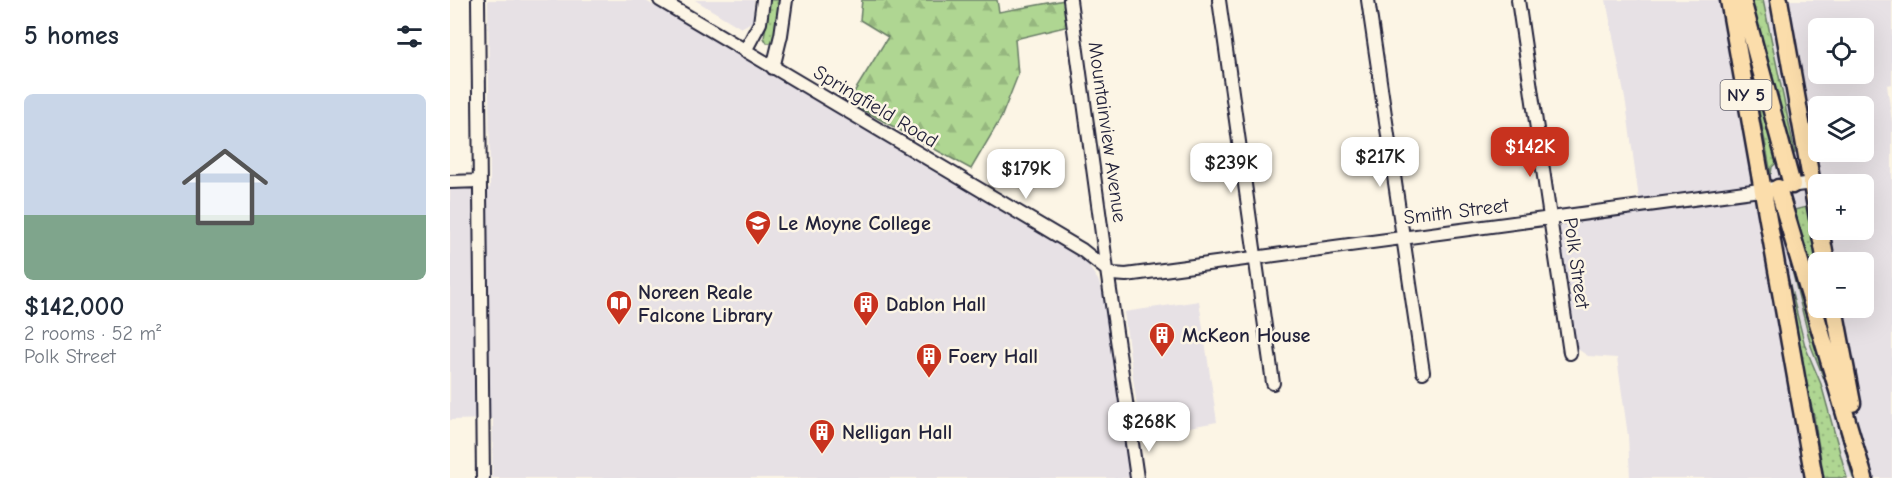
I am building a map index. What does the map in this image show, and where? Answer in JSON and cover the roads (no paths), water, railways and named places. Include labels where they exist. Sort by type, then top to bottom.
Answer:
[{"type":"main road","name":"NY 5","points":[[1729,0],[1778,188],[1814,478]]},
{"type":"main road","points":[[1742,0],[1778,188],[1864,478]]},
{"type":"main road","name":"NY 5","points":[[1779,0],[1810,174]]},
{"type":"main road","points":[[1836,318],[1864,478]]},
{"type":"street","points":[[478,0],[483,478]]},
{"type":"street","name":"Springfield Road","points":[[660,0],[1082,250],[1107,270]]},
{"type":"street","points":[[745,51],[760,23],[763,0]]},
{"type":"street","points":[[773,68],[786,0]]},
{"type":"street","name":"Mountainview Avenue","points":[[1070,0],[1107,270]]},
{"type":"street","points":[[1219,0],[1273,383]]},
{"type":"street","points":[[1368,0],[1423,372]]},
{"type":"street","name":"Polk Street","points":[[1518,0],[1570,353]]},
{"type":"street","points":[[450,182],[480,181]]},
{"type":"street","name":"Smith Street","points":[[1107,270],[1112,274],[1126,275],[1808,184]]},
{"type":"street","points":[[1107,270],[1137,478]]},
{"type":"place","name":"Le Moyne College","points":[[758,246]]},
{"type":"place","name":"Noreen Reale Falcone Library","points":[[619,326]]},
{"type":"place","name":"Dablon Hall","points":[[866,327]]},
{"type":"place","name":"McKeon House","points":[[1162,358]]},
{"type":"place","name":"Foery Hall","points":[[929,379]]},
{"type":"place","name":"Nelligan Hall","points":[[822,455]]}]
